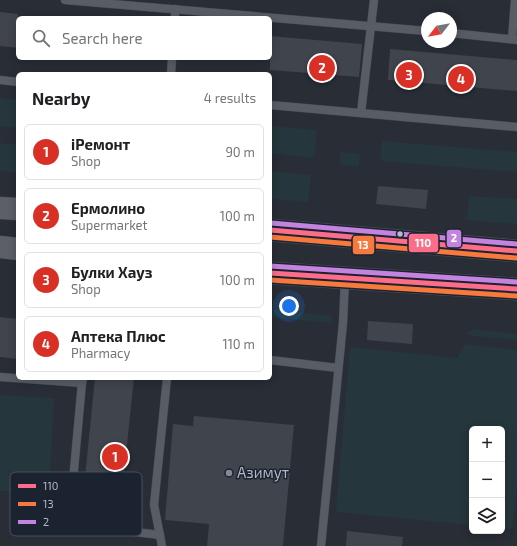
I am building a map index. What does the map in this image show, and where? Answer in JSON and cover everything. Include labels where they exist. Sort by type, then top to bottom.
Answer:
[{"type":"main road","points":[[0,208],[16,209]]},
{"type":"main road","points":[[272,230],[517,251]]},
{"type":"main road","points":[[0,247],[16,249]]},
{"type":"main road","points":[[272,273],[517,289]]},
{"type":"lane","points":[[64,0],[104,2],[175,14],[208,16]]},
{"type":"lane","points":[[361,113],[374,0]]},
{"type":"lane","points":[[457,34],[514,39],[516,0]]},
{"type":"lane","points":[[272,20],[421,30]]},
{"type":"lane","points":[[171,72],[172,60]]},
{"type":"lane","points":[[0,80],[16,82]]},
{"type":"lane","points":[[272,105],[517,127]]},
{"type":"lane","points":[[321,546],[345,278]]},
{"type":"lane","points":[[272,360],[338,368]]},
{"type":"lane","points":[[0,377],[16,378]]},
{"type":"lane","points":[[74,472],[83,380]]},
{"type":"lane","points":[[162,546],[154,506],[167,380]]},
{"type":"lane","points":[[142,533],[160,535]]},
{"type":"shaded area","points":[[0,98],[16,100],[16,128],[0,126]]},
{"type":"shaded area","points":[[272,126],[317,130],[314,158],[272,153]]},
{"type":"shaded area","points":[[382,141],[517,152],[517,172],[380,161]]},
{"type":"shaded area","points":[[0,143],[16,145],[16,173],[0,171]]},
{"type":"shaded area","points":[[340,152],[360,154],[359,166],[340,165]]},
{"type":"shaded area","points":[[272,171],[311,175],[308,202],[272,199]]},
{"type":"shaded area","points":[[469,196],[517,199],[517,224],[467,220]]},
{"type":"shaded area","points":[[272,309],[332,316],[331,323],[272,317]]},
{"type":"shaded area","points":[[473,329],[517,334],[517,340],[466,335]]},
{"type":"shaded area","points":[[465,344],[517,350],[517,487],[512,529],[505,528],[505,426],[469,426],[469,525],[336,512],[350,347],[457,358]]},
{"type":"shaded area","points":[[0,395],[54,398],[50,472],[10,472],[10,491],[0,491]]},
{"type":"building","points":[[0,12],[18,14],[18,16],[16,16],[16,48],[0,46]]},
{"type":"building","points":[[272,36],[362,44],[359,77],[270,70],[270,60],[272,60]]},
{"type":"building","points":[[390,49],[517,60],[517,91],[388,80]]},
{"type":"building","points":[[378,186],[428,190],[426,209],[376,204]]},
{"type":"building","points":[[0,317],[16,319],[16,359],[0,357]]},
{"type":"building","points":[[368,321],[413,324],[412,344],[367,340]]},
{"type":"building","points":[[95,380],[134,380],[124,472],[86,472]]},
{"type":"building","name":"Азимут","points":[[194,416],[294,425],[283,546],[207,546],[209,524],[165,520],[173,424],[193,426]]},
{"type":"building","points":[[347,531],[403,537],[402,546],[346,546]]},
{"type":"transit line","name":"2","points":[[272,223],[517,244]]},
{"type":"transit line","name":"110","points":[[272,230],[517,251]]},
{"type":"transit line","name":"13","points":[[272,237],[516,258]]},
{"type":"transit line","name":"2","points":[[272,266],[517,282]]},
{"type":"transit line","name":"110","points":[[272,273],[517,289]]},
{"type":"transit line","name":"13","points":[[272,280],[517,296]]},
{"type":"place","name":"Ермолино","points":[[322,68]]},
{"type":"place","name":"Булки Хауз","points":[[409,75]]},
{"type":"place","name":"Аптека Плюс","points":[[461,79]]},
{"type":"place","name":"iРемонт","points":[[115,457]]},
{"type":"place","name":"Азимут","points":[[229,473]]}]
